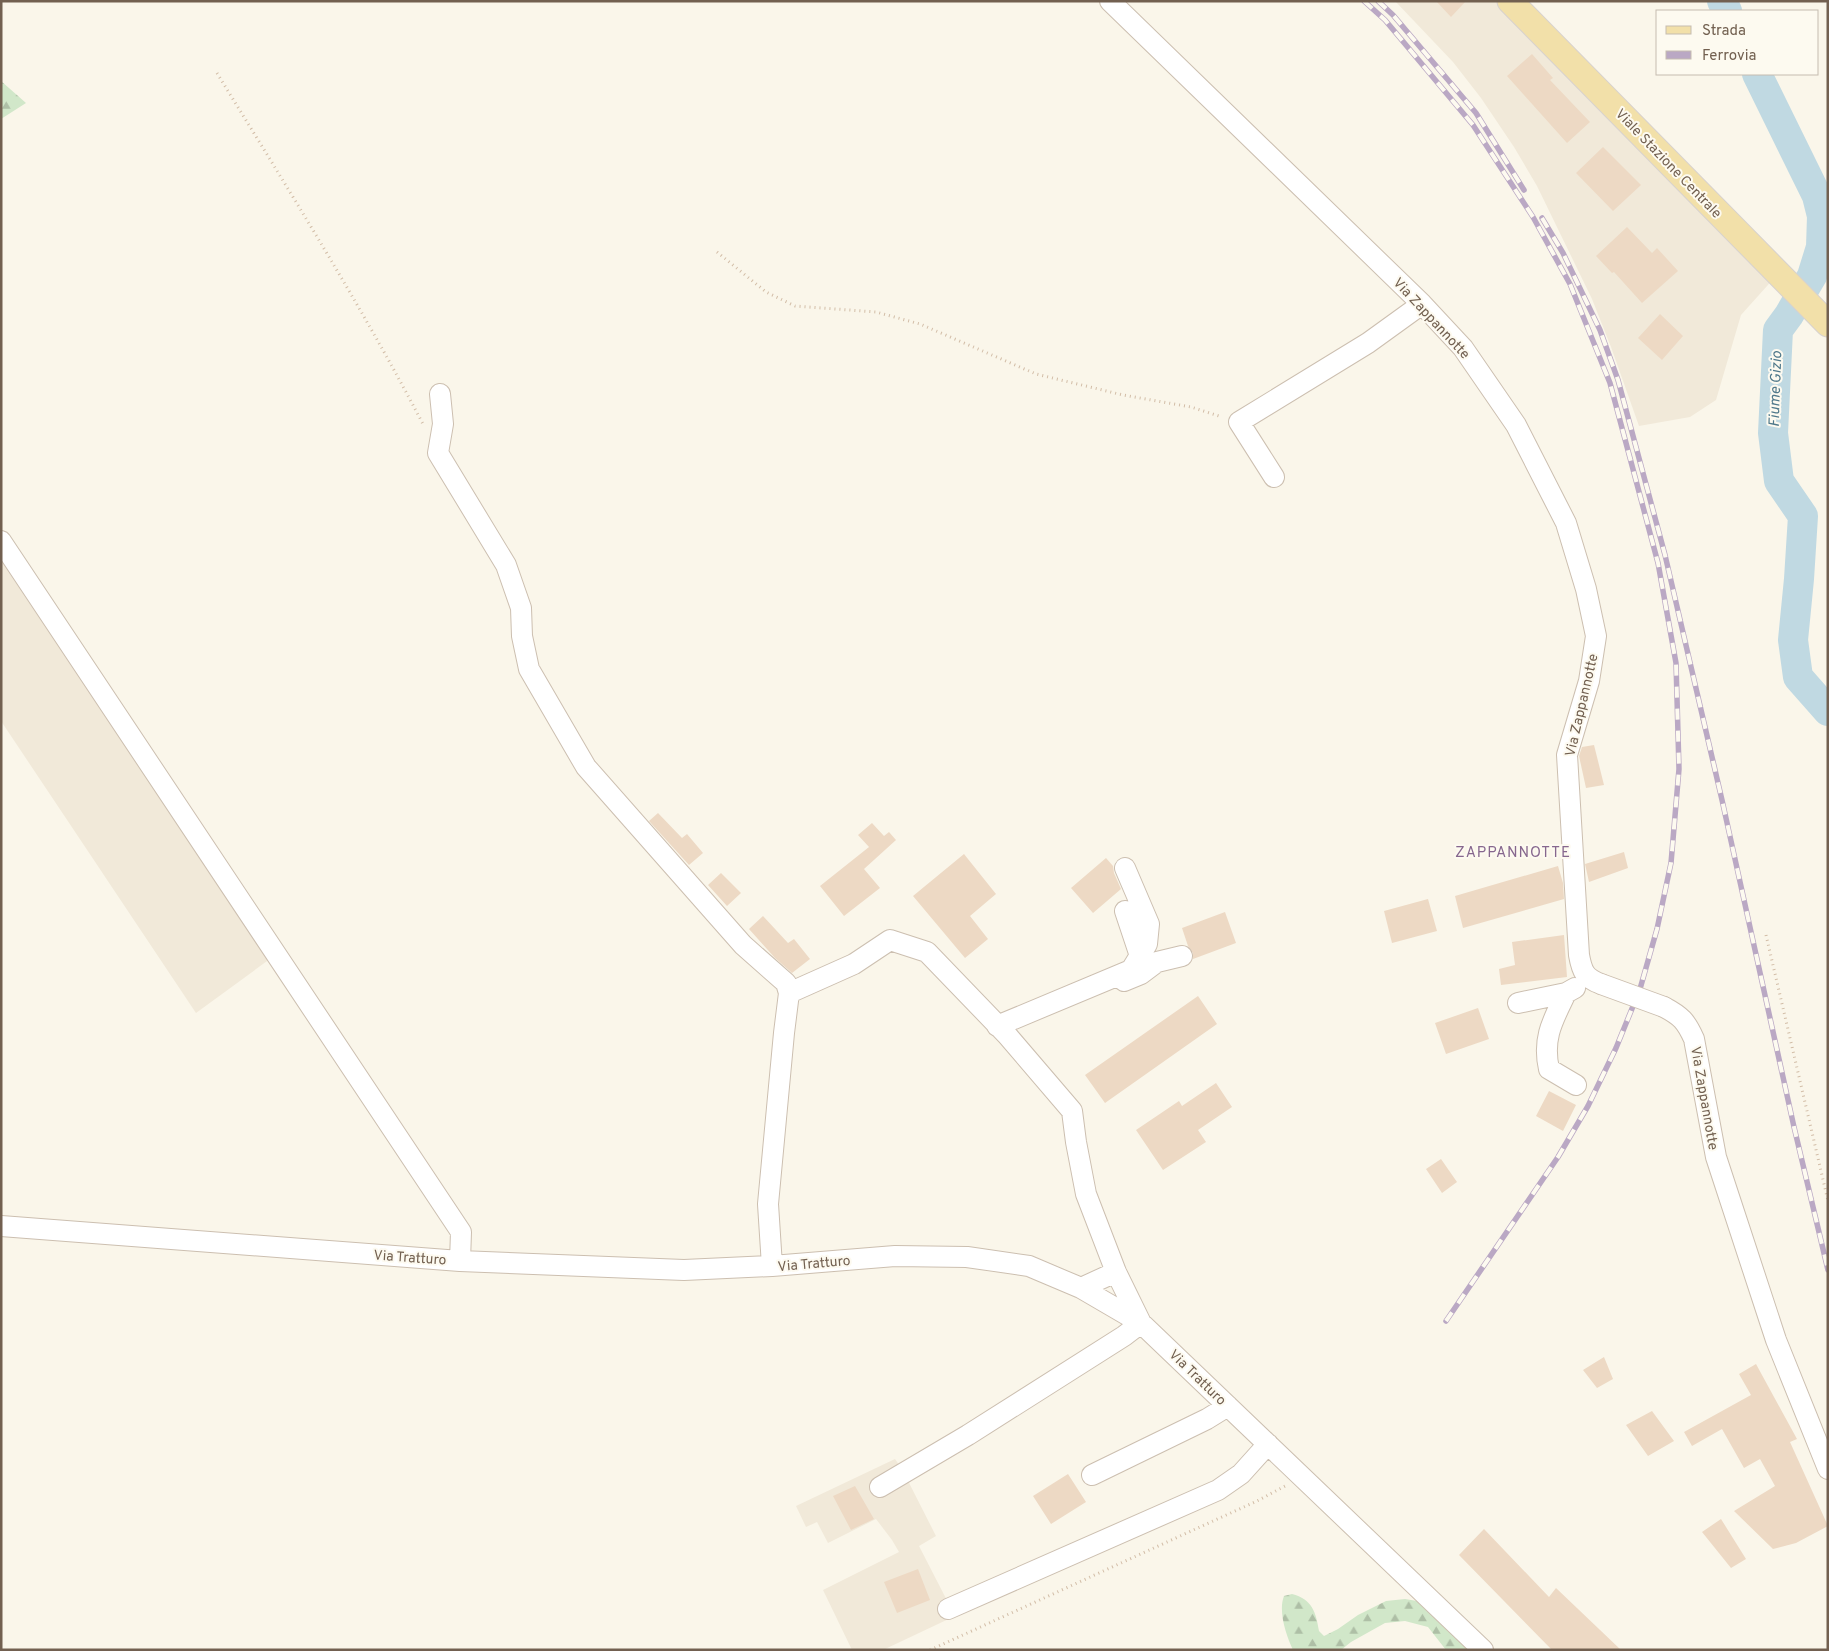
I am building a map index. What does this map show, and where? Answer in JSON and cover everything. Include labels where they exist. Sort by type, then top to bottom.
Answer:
[{"type":"main road","name":"Viale Stazione Centrale","points":[[1510,1],[1823,319]]},
{"type":"street","name":"Via Zappannotte","points":[[1110,1],[1422,304],[1463,348],[1516,425],[1566,523],[1586,589],[1596,636],[1589,680],[1566,755],[1582,968],[1596,982],[1664,1007],[1680,1016],[1688,1025],[1694,1039],[1716,1157],[1776,1340],[1828,1469]]},
{"type":"street","points":[[1274,476],[1239,422],[1368,343],[1422,304]]},
{"type":"street","points":[[440,394],[443,424],[438,453],[506,565],[521,608],[522,636],[528,668],[553,711],[586,767],[743,945],[786,983],[789,993],[768,1204],[772,1266]]},
{"type":"street","points":[[1,541],[461,1232],[460,1261]]},
{"type":"street","points":[[1002,1031],[1131,970],[1147,944],[1149,924],[1125,868]]},
{"type":"street","points":[[1125,911],[1140,956]]},
{"type":"street","points":[[789,993],[854,964],[890,940],[928,952],[1002,1031],[1072,1111],[1086,1194],[1116,1272],[1141,1323],[1124,1336],[968,1435],[880,1487]]},
{"type":"street","points":[[1002,1031],[1142,974],[1157,962],[1182,956]]},
{"type":"street","points":[[1518,1003],[1566,993],[1596,982]]},
{"type":"street","points":[[1566,993],[1550,1026],[1546,1054],[1549,1069],[1576,1085]]},
{"type":"street","name":"Via Tratturo","points":[[1,1226],[460,1261],[684,1270],[772,1266],[895,1256],[967,1257],[1029,1266],[1081,1288],[1141,1323],[1483,1650]]},
{"type":"street","points":[[1081,1288],[1116,1272]]},
{"type":"street","points":[[1092,1475],[1207,1419],[1228,1406]]},
{"type":"street","points":[[948,1609],[1218,1490],[1241,1474],[1268,1444]]},
{"type":"path","points":[[217,73],[338,272],[399,378],[438,453]]},
{"type":"path","points":[[717,252],[766,292],[795,306],[876,312],[911,321],[968,343],[1036,374],[1123,395],[1191,407],[1239,422]]},
{"type":"path","points":[[1766,935],[1828,1200]]},
{"type":"path","points":[[930,1650],[1257,1501],[1303,1477]]},
{"type":"shaded area","points":[[1395,1],[1522,1],[1785,266],[1741,315],[1716,400],[1690,417],[1639,426],[1592,299],[1537,186],[1514,147],[1481,98],[1453,62]]},
{"type":"shaded area","points":[[1,558],[274,956],[196,1013],[1,721]]},
{"type":"shaded area","points":[[895,1459],[936,1536],[919,1546],[955,1616],[883,1650],[852,1650],[823,1590],[899,1552],[876,1519],[828,1543],[817,1522],[806,1527],[796,1506]]},
{"type":"green space","points":[[1,81],[26,103],[1,119]]},
{"type":"green space","points":[[1292,1594],[1299,1596],[1309,1603],[1314,1612],[1319,1631],[1324,1636],[1358,1615],[1386,1601],[1405,1599],[1429,1603],[1477,1650],[1446,1650],[1428,1627],[1405,1621],[1385,1623],[1351,1642],[1341,1650],[1293,1650],[1282,1616],[1284,1596]]},
{"type":"building","points":[[1436,1],[1466,1],[1451,17]]},
{"type":"building","points":[[1532,54],[1553,78],[1550,80],[1590,122],[1567,143],[1507,76]]},
{"type":"building","points":[[1603,147],[1641,185],[1613,211],[1576,173]]},
{"type":"building","points":[[1627,227],[1652,253],[1657,248],[1678,271],[1642,303],[1614,272],[1612,273],[1596,256]]},
{"type":"building","points":[[1660,314],[1683,336],[1662,360],[1638,338]]},
{"type":"building","points":[[1594,745],[1604,785],[1586,788],[1579,756],[1582,747]]},
{"type":"building","points":[[658,813],[682,838],[687,834],[703,853],[689,865],[649,821]]},
{"type":"building","points":[[872,823],[884,836],[889,832],[896,840],[864,869],[880,888],[844,916],[820,886],[869,847],[858,835]]},
{"type":"building","points":[[1624,852],[1628,868],[1589,882],[1585,864]]},
{"type":"building","points":[[964,854],[996,894],[970,916],[988,939],[965,958],[913,896]]},
{"type":"building","points":[[1106,858],[1113,866],[1121,889],[1093,913],[1071,888]]},
{"type":"building","points":[[1558,866],[1563,883],[1564,899],[1463,928],[1455,896]]},
{"type":"building","points":[[721,873],[741,893],[727,906],[708,885]]},
{"type":"building","points":[[1428,899],[1437,931],[1392,943],[1384,911]]},
{"type":"building","points":[[1225,912],[1236,943],[1193,959],[1193,953],[1188,946],[1182,928]]},
{"type":"building","points":[[763,916],[788,943],[794,939],[810,959],[792,973],[775,958],[749,929]]},
{"type":"building","points":[[1564,935],[1567,977],[1501,985],[1499,969],[1515,965],[1512,942]]},
{"type":"building","points":[[1198,996],[1217,1024],[1105,1103],[1085,1075]]},
{"type":"building","points":[[1478,1008],[1489,1039],[1446,1054],[1435,1023]]},
{"type":"building","points":[[1216,1083],[1232,1107],[1198,1130],[1206,1142],[1163,1170],[1136,1130],[1179,1101],[1182,1106]]},
{"type":"building","points":[[1549,1091],[1576,1105],[1563,1131],[1536,1116]]},
{"type":"building","points":[[1441,1159],[1457,1182],[1442,1193],[1426,1169]]},
{"type":"building","points":[[1604,1357],[1613,1379],[1597,1388],[1583,1370]]},
{"type":"building","points":[[1756,1364],[1797,1439],[1790,1442],[1828,1526],[1796,1543],[1773,1549],[1734,1511],[1775,1486],[1760,1459],[1744,1468],[1722,1429],[1692,1446],[1684,1432],[1751,1395],[1739,1374]]},
{"type":"building","points":[[1652,1411],[1674,1441],[1648,1456],[1626,1425]]},
{"type":"building","points":[[1068,1474],[1086,1502],[1051,1524],[1033,1496]]},
{"type":"building","points":[[855,1486],[874,1519],[851,1530],[833,1496]]},
{"type":"building","points":[[1721,1519],[1746,1559],[1731,1568],[1702,1532]]},
{"type":"building","points":[[1484,1529],[1549,1597],[1556,1588],[1621,1650],[1552,1650],[1459,1555]]},
{"type":"building","points":[[918,1569],[930,1600],[897,1613],[884,1582]]},
{"type":"waterway","name":"Fiume Gizio","points":[[1722,1],[1726,10]]},
{"type":"waterway","name":"Fiume Gizio","points":[[1757,75],[1817,196],[1822,216],[1821,247],[1812,276],[1778,330],[1773,433],[1779,481],[1803,516],[1793,640],[1798,677],[1828,711]]},
{"type":"railway","points":[[1364,1],[1385,20],[1473,125],[1533,217],[1570,284],[1610,383],[1658,563],[1676,663],[1679,769],[1671,863],[1657,929],[1640,989],[1616,1048],[1588,1106],[1558,1157],[1446,1321]]},
{"type":"railway","points":[[1378,1],[1393,15],[1476,113],[1524,190]]},
{"type":"railway","points":[[1542,218],[1563,253],[1600,330],[1618,380],[1665,555],[1828,1270]]},
{"type":"district","name":"ZAPPANNOTTE","points":[[1513,852]]}]
